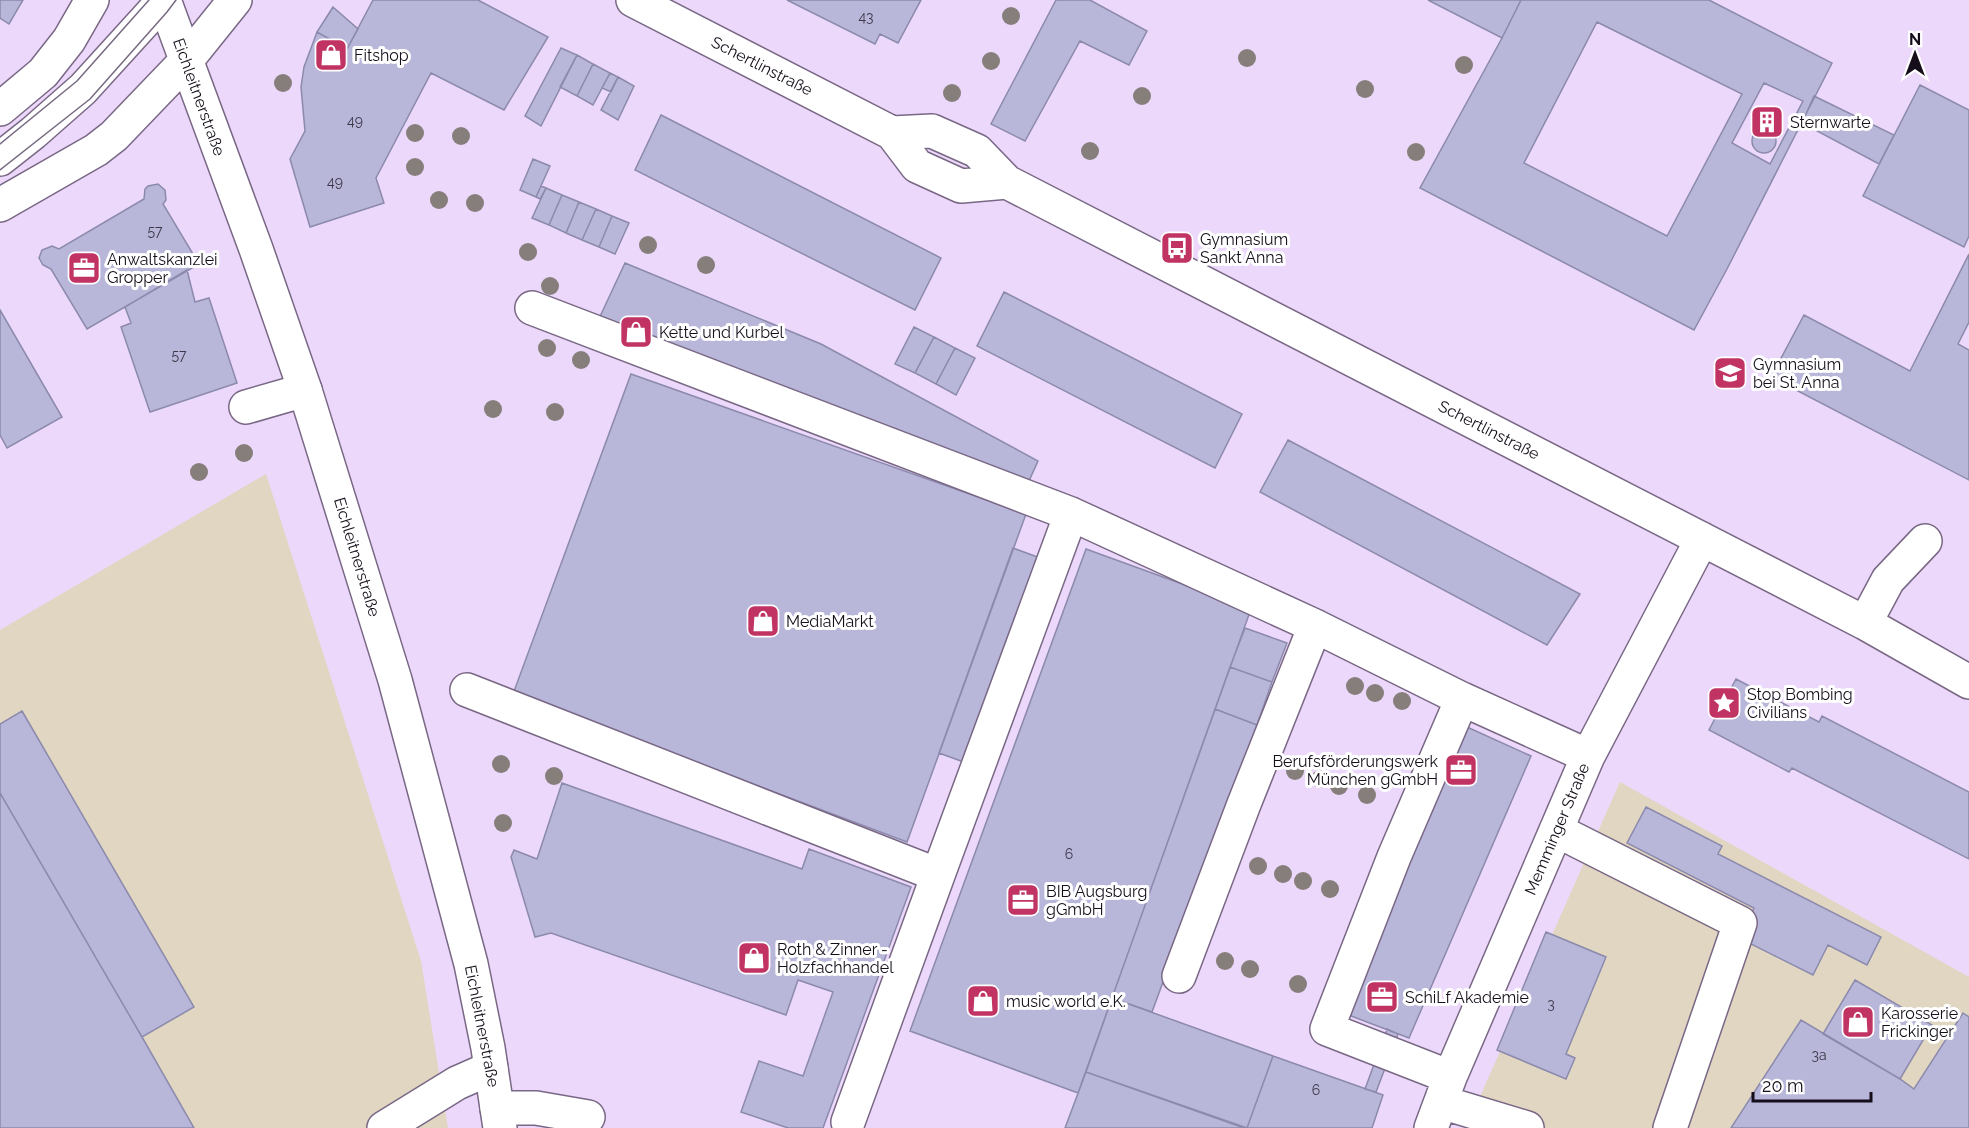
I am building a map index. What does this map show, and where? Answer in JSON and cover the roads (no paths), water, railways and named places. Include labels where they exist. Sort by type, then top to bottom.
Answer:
[{"type":"street","points":[[0,109],[49,66],[69,40],[92,0]]},
{"type":"street","points":[[0,159],[83,88],[164,0]]},
{"type":"street","name":"Eichleitnerstraße","points":[[164,0],[256,249],[305,390],[395,680],[471,964],[499,1118]]},
{"type":"street","points":[[0,205],[96,150],[114,136],[186,61],[235,0]]},
{"type":"street","name":"Schertlinstraße","points":[[633,0],[892,133],[917,166],[961,186],[1007,182],[1865,623],[1969,682]]},
{"type":"street","points":[[532,308],[1071,514],[1315,626],[1462,699],[1588,756]]},
{"type":"street","points":[[246,407],[305,390]]},
{"type":"street","points":[[848,1122],[1071,514]]},
{"type":"street","name":"Memminger Straße","points":[[1441,1102],[1588,756],[1702,539]]},
{"type":"street","points":[[1865,623],[1888,580],[1926,541]]},
{"type":"street","points":[[1179,976],[1315,626]]},
{"type":"street","points":[[467,690],[938,875]]},
{"type":"street","points":[[1462,699],[1394,857],[1327,1029],[1441,1102],[1527,1128]]},
{"type":"street","points":[[1556,830],[1740,923],[1670,1128]]},
{"type":"street","points":[[384,1128],[457,1083],[491,1068]]},
{"type":"street","points":[[499,1118],[536,1108],[588,1117]]},
{"type":"tram line","points":[[0,144],[77,81],[149,0]]},
{"type":"tram line","points":[[0,170],[90,99],[176,0]]},
{"type":"place","name":"Fitshop","points":[[331,55]]},
{"type":"place","name":"Sternwarte","points":[[1767,122]]},
{"type":"place","name":"Gymnasium Sankt Anna","points":[[1177,248]]},
{"type":"place","name":"Anwaltskanzlei Gropper","points":[[84,268]]},
{"type":"place","name":"Kette und Kurbel","points":[[636,332]]},
{"type":"place","name":"Gymnasium bei St. Anna","points":[[1730,373]]},
{"type":"place","name":"MediaMarkt","points":[[763,621]]},
{"type":"place","name":"Stop Bombing Civilians","points":[[1724,703]]},
{"type":"place","name":"Berufsförderungswerk München gGmbH","points":[[1461,770]]},
{"type":"place","name":"BIB Augsburg gGmbH","points":[[1023,900]]},
{"type":"place","name":"Roth & Zinner - Holzfachhandel","points":[[754,958]]},
{"type":"place","name":"SchiLf Akademie","points":[[1382,997]]},
{"type":"place","name":"music world e.K.","points":[[983,1001]]},
{"type":"place","name":"Karosserie Frickinger","points":[[1858,1022]]}]
